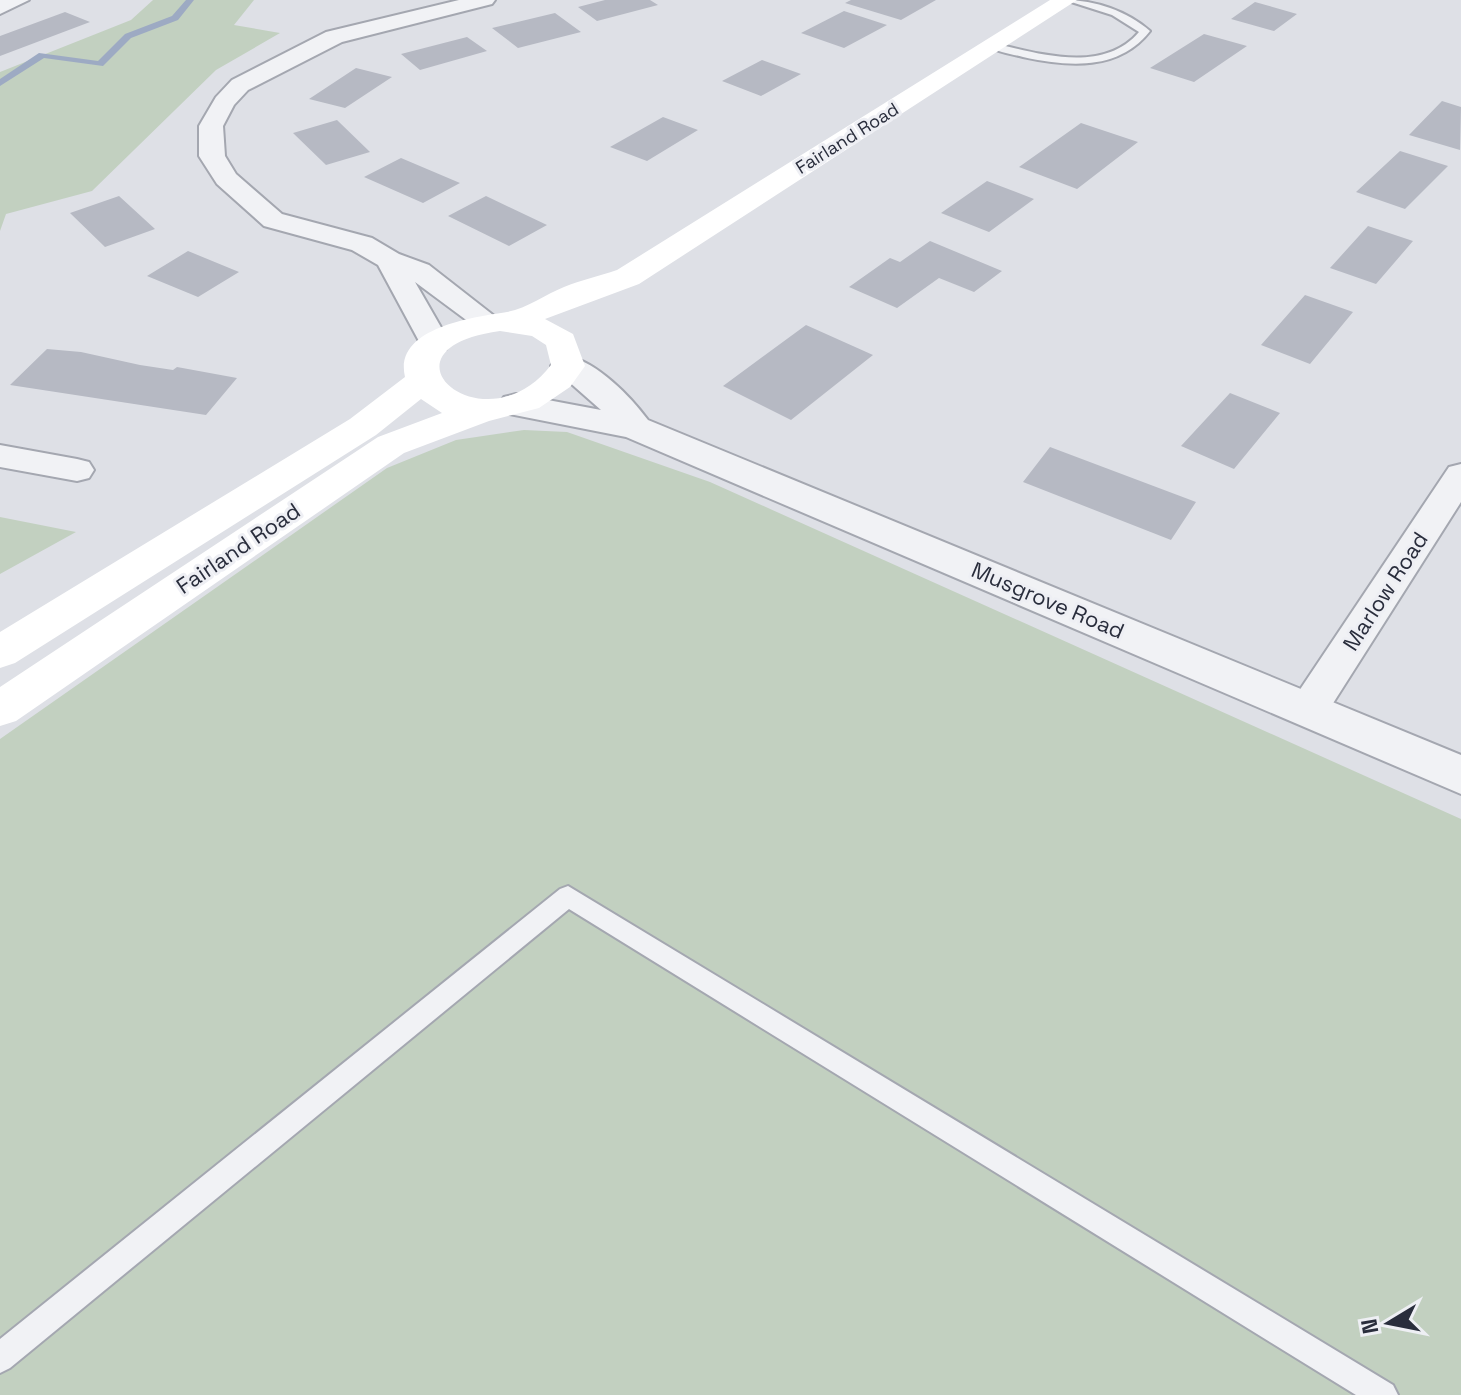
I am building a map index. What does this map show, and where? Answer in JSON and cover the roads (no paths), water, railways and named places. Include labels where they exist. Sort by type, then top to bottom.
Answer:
[{"type":"main road","name":"Fairland Road","points":[[499,322],[628,277],[1068,0]]},
{"type":"main road","name":"Fairland Road","points":[[564,354],[628,277]]},
{"type":"main road","points":[[499,322],[542,328],[564,354],[559,382],[544,394],[502,407],[457,406],[439,399],[422,381],[420,366],[435,343],[455,331],[499,322]]},
{"type":"main road","name":"Fairland Road","points":[[0,652],[363,427],[422,381]]},
{"type":"main road","name":"Fairland Road","points":[[0,709],[391,445],[502,407]]},
{"type":"street","points":[[0,8],[19,0]]},
{"type":"street","points":[[485,0],[334,37],[240,85],[224,102],[211,126],[212,156],[226,179],[273,220],[362,244],[389,260],[419,271],[499,322]]},
{"type":"street","points":[[389,260],[435,343]]},
{"type":"street","name":"Musgrove Road","points":[[564,354],[621,409],[635,428]]},
{"type":"street","name":"Musgrove Road","points":[[502,407],[635,428],[1309,708],[1461,775]]},
{"type":"street","points":[[0,456],[77,470]]},
{"type":"street","name":"Marlow Road","points":[[1309,708],[1461,475]]},
{"type":"lane","points":[[993,46],[1044,60],[1080,61],[1116,55],[1138,43],[1145,31],[1116,13],[1068,0]]},
{"type":"lane","points":[[0,1358],[568,896],[1383,1395]]},
{"type":"waterway","points":[[0,83],[42,55],[100,64],[128,36],[175,18],[190,0]]}]
